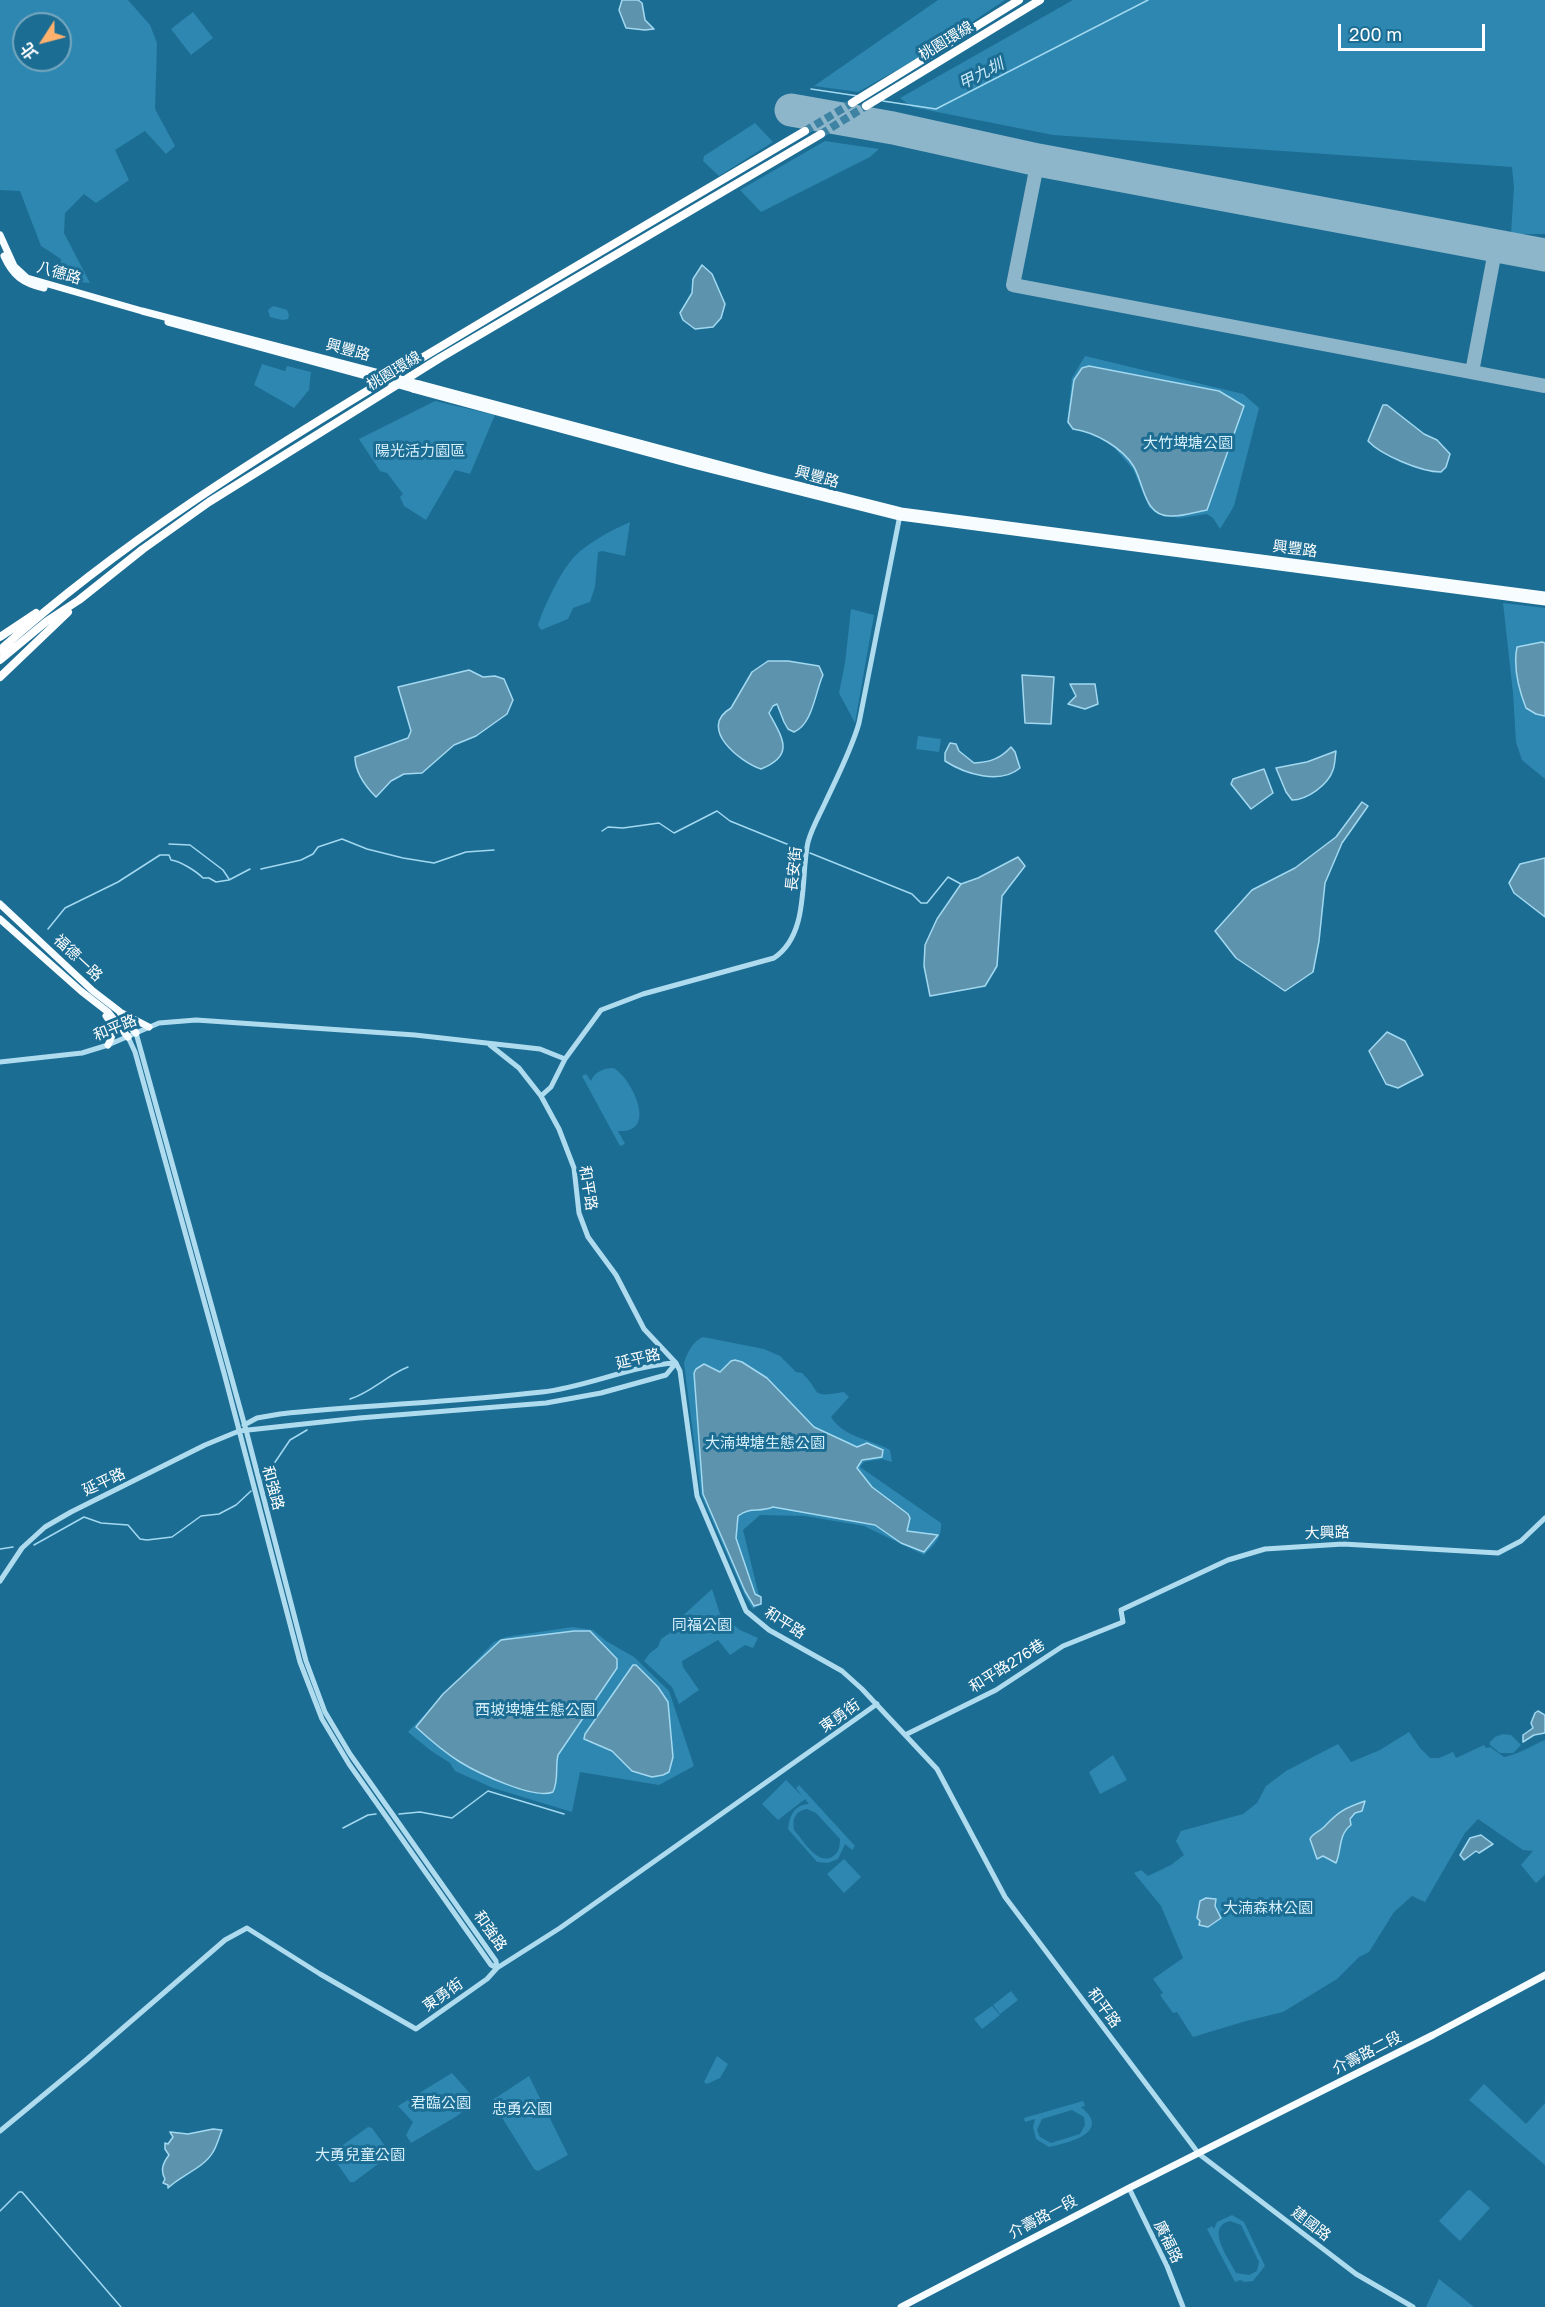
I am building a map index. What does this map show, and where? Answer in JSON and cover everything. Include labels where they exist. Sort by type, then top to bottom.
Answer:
[{"type":"highway","name":"桃園環線","points":[[859,99],[1019,0]]},
{"type":"highway","name":"桃園環線","points":[[866,106],[1040,0]]},
{"type":"highway","name":"桃園環線","points":[[0,650],[58,600],[137,539],[203,493],[282,443],[805,131]]},
{"type":"highway","name":"桃園環線","points":[[0,660],[47,621],[80,600],[143,549],[209,502],[441,358],[821,134]]},
{"type":"highway","points":[[1,637],[58,600]]},
{"type":"highway","points":[[2,676],[80,600]]},
{"type":"main road","name":"八德路","points":[[0,235],[14,266],[27,278],[102,302]]},
{"type":"main road","name":"八德路","points":[[0,249],[14,274],[26,284],[102,302]]},
{"type":"main road","name":"興豐路","points":[[102,302],[901,514],[1545,602]]},
{"type":"main road","name":"興豐路","points":[[901,514],[1545,596]]},
{"type":"main road","name":"福德一路","points":[[0,904],[119,1011],[136,1033]]},
{"type":"main road","name":"福德一路","points":[[0,919],[108,1012],[128,1037]]},
{"type":"main road","points":[[81,991],[112,1024],[113,1036],[108,1045]]},
{"type":"main road","points":[[119,1011],[149,1027]]},
{"type":"main road","name":"介壽路二段","points":[[1199,2154],[1439,2032],[1545,1975]]},
{"type":"main road","name":"介壽路一段","points":[[901,2307],[1199,2154]]},
{"type":"street","name":"長安街","points":[[541,1096],[551,1087],[565,1059],[601,1010],[644,994],[774,958],[789,943],[802,903],[811,832],[854,741],[859,723],[901,514]]},
{"type":"street","name":"和平路","points":[[0,1062],[82,1053],[108,1045],[149,1027],[177,1020],[415,1035],[540,1049],[565,1059]]},
{"type":"street","name":"和強路","points":[[136,1033],[245,1427],[265,1517]]},
{"type":"street","name":"和強路","points":[[128,1037],[135,1052],[239,1431],[306,1661],[318,1694],[333,1727],[496,1961],[498,1968]]},
{"type":"street","name":"和平路","points":[[490,1045],[519,1068],[541,1096],[559,1129],[574,1168],[579,1213],[588,1237],[615,1275],[644,1329],[676,1363],[680,1371],[697,1496],[746,1611],[769,1630],[842,1671],[877,1704],[937,1769],[1005,1897],[1199,2154]]},
{"type":"street","name":"延平路","points":[[245,1427],[571,1399],[666,1375],[676,1363]]},
{"type":"street","name":"延平路","points":[[0,1581],[22,1548],[45,1527],[205,1445],[239,1431],[257,1418],[280,1413],[543,1392],[597,1382],[658,1364],[676,1363]]},
{"type":"street","name":"大興路","points":[[1123,1622],[1121,1610],[1228,1560],[1265,1549],[1343,1544],[1498,1553],[1521,1541],[1545,1518]]},
{"type":"street","name":"和平路276巷","points":[[905,1735],[996,1689],[1062,1646],[1123,1622]]},
{"type":"street","name":"東勇街","points":[[0,2131],[225,1940],[247,1929],[416,2029],[487,1979],[498,1968],[560,1928],[877,1704]]},
{"type":"street","name":"建國路","points":[[1199,2154],[1356,2274],[1413,2307]]},
{"type":"street","name":"廣福路","points":[[1129,2188],[1167,2266],[1183,2307]]},
{"type":"green space","points":[[0,0],[128,0],[150,25],[157,43],[155,109],[175,146],[166,154],[145,131],[115,150],[129,180],[96,203],[84,194],[65,213],[64,233],[90,283],[60,280],[61,259],[41,246],[20,191],[0,190]]},
{"type":"green space","points":[[938,0],[1005,0],[918,58],[858,92],[814,86]]},
{"type":"green space","points":[[1073,0],[1545,0],[1545,234],[1511,234],[1514,187],[1512,167],[1053,135],[912,107],[900,98]]},
{"type":"green space","points":[[193,12],[213,38],[191,55],[171,29]]},
{"type":"green space","points":[[755,123],[773,142],[719,176],[703,161],[704,156]]},
{"type":"green space","points":[[825,141],[879,149],[870,157],[761,212],[740,190]]},
{"type":"green space","points":[[273,306],[287,310],[288,319],[270,317],[268,310]]},
{"type":"green space","name":"大竹埤塘公園","points":[[1085,356],[1243,394],[1259,408],[1234,506],[1220,529],[1213,518],[1207,514],[1179,518],[1157,514],[1149,507],[1133,469],[1110,443],[1067,423],[1072,378]]},
{"type":"green space","points":[[262,364],[285,371],[287,366],[311,372],[309,390],[294,408],[254,385]]},
{"type":"green space","name":"陽光活力園區","points":[[435,401],[495,415],[470,474],[455,470],[426,520],[404,506],[400,497],[403,494],[387,473],[380,471],[359,439]]},
{"type":"green space","points":[[630,522],[625,556],[598,552],[595,587],[590,602],[573,608],[568,619],[541,630],[538,625],[545,608],[569,563],[594,541]]},
{"type":"green space","points":[[1503,603],[1545,608],[1545,779],[1522,760],[1516,742]]},
{"type":"green space","points":[[851,609],[874,615],[855,723],[839,693]]},
{"type":"green space","points":[[918,736],[941,739],[939,752],[916,749]]},
{"type":"green space","points":[[613,1068],[627,1081],[633,1091],[640,1114],[638,1123],[631,1129],[618,1131],[625,1144],[620,1146],[582,1076],[586,1074],[591,1081],[600,1071]]},
{"type":"green space","name":"大湳埤塘生態公園","points":[[703,1337],[764,1349],[780,1356],[796,1372],[802,1373],[820,1394],[844,1392],[849,1397],[831,1417],[836,1424],[850,1434],[890,1450],[892,1462],[882,1459],[864,1462],[860,1467],[941,1523],[939,1537],[924,1555],[864,1526],[805,1516],[760,1515],[743,1530],[761,1604],[753,1609],[746,1598],[701,1495],[684,1363],[696,1341]]},
{"type":"green space","name":"同福公園","points":[[712,1589],[720,1614],[740,1630],[758,1638],[753,1648],[745,1645],[730,1655],[718,1640],[682,1661],[683,1667],[699,1690],[679,1704],[672,1687],[644,1661],[658,1647],[661,1639],[670,1633],[676,1622]]},
{"type":"green space","name":"西坡埤塘生態公園","points":[[572,1627],[593,1630],[606,1641],[634,1657],[669,1691],[694,1766],[659,1785],[580,1772],[572,1812],[493,1788],[455,1771],[450,1763],[408,1732],[494,1642],[506,1637]]},
{"type":"green space","name":"大湳森林公園","points":[[1409,1732],[1430,1758],[1439,1758],[1453,1752],[1456,1758],[1484,1745],[1504,1757],[1545,1740],[1545,1875],[1536,1883],[1521,1865],[1533,1851],[1523,1850],[1478,1819],[1465,1833],[1425,1902],[1412,1896],[1394,1912],[1369,1952],[1359,1957],[1337,1979],[1283,2012],[1193,2037],[1177,2012],[1173,2013],[1160,1995],[1163,1993],[1153,1979],[1183,1958],[1161,1906],[1134,1873],[1141,1870],[1148,1876],[1171,1865],[1184,1855],[1176,1841],[1181,1831],[1243,1814],[1257,1803],[1266,1786],[1286,1771],[1338,1744],[1351,1762],[1380,1750]]},
{"type":"green space","points":[[1503,1734],[1511,1735],[1521,1745],[1513,1753],[1500,1753],[1490,1745],[1495,1737]]},
{"type":"green space","points":[[1113,1755],[1127,1780],[1100,1794],[1089,1772]]},
{"type":"green space","points":[[786,1780],[803,1797],[796,1788],[799,1785],[855,1846],[852,1850],[845,1844],[838,1859],[828,1863],[817,1862],[788,1829],[790,1819],[796,1809],[809,1804],[805,1799],[778,1820],[762,1804]],"holes":[[[807,1809],[816,1813],[840,1839],[839,1849],[832,1857],[826,1859],[816,1855],[794,1830],[794,1819],[797,1814]]]},
{"type":"green space","points":[[844,1859],[861,1877],[844,1893],[827,1874]]},
{"type":"green space","points":[[1011,1991],[1018,2000],[1000,2014],[993,2005]]},
{"type":"green space","points":[[992,2006],[1000,2015],[982,2029],[974,2019]]},
{"type":"green space","points":[[717,2056],[728,2064],[720,2078],[707,2084],[704,2082]]},
{"type":"green space","name":"君臨公園","points":[[452,2073],[473,2097],[473,2103],[457,2116],[411,2143],[406,2135],[413,2122],[398,2106]]},
{"type":"green space","name":"忠勇公園","points":[[529,2076],[568,2155],[538,2171],[534,2169],[493,2103],[494,2099]]},
{"type":"green space","points":[[1484,2084],[1526,2124],[1545,2103],[1545,2165],[1469,2100]]},
{"type":"green space","points":[[1083,2101],[1085,2106],[1081,2107],[1090,2116],[1092,2124],[1090,2130],[1084,2135],[1049,2147],[1036,2139],[1033,2127],[1035,2119],[1025,2122],[1024,2118]],"holes":[[[1072,2110],[1084,2117],[1085,2125],[1080,2134],[1051,2143],[1040,2137],[1037,2130],[1042,2119]]]},
{"type":"green space","name":"大勇兒童公園","points":[[368,2127],[372,2128],[390,2155],[354,2182],[350,2182],[332,2153]]},
{"type":"green space","points":[[1470,2190],[1490,2208],[1460,2241],[1439,2221]]},
{"type":"green space","points":[[1232,2215],[1244,2222],[1265,2266],[1253,2281],[1235,2282],[1207,2229],[1212,2226],[1214,2229],[1217,2222]],"holes":[[[1230,2221],[1241,2225],[1259,2262],[1257,2271],[1249,2275],[1236,2273],[1219,2237],[1219,2230],[1223,2224]]]},
{"type":"green space","points":[[1439,2279],[1474,2307],[1426,2307]]},
{"type":"shaded area","points":[[622,0],[638,0],[642,3],[645,20],[654,29],[626,28],[619,10]]},
{"type":"shaded area","points":[[702,265],[712,274],[725,304],[721,318],[713,327],[695,329],[683,320],[680,313],[692,293],[693,279]]},
{"type":"shaded area","name":"大竹埤塘公園","points":[[1089,366],[1219,391],[1244,406],[1207,510],[1175,516],[1161,515],[1150,505],[1134,467],[1123,453],[1099,437],[1073,429],[1068,422],[1074,380],[1082,368]]},
{"type":"shaded area","points":[[1383,405],[1387,405],[1424,434],[1437,440],[1450,454],[1446,467],[1441,472],[1402,462],[1382,452],[1368,441]]},
{"type":"shaded area","points":[[1545,643],[1545,716],[1526,708],[1516,670],[1517,647]]},
{"type":"shaded area","points":[[768,661],[788,661],[819,666],[823,675],[809,715],[800,728],[794,732],[788,729],[777,704],[773,706],[769,713],[782,738],[782,752],[772,764],[761,769],[733,752],[720,734],[718,725],[752,672]]},
{"type":"shaded area","points":[[469,670],[483,677],[495,676],[504,679],[513,700],[507,714],[476,736],[454,745],[422,773],[404,774],[391,781],[376,797],[361,779],[355,757],[408,738],[411,731],[398,687]]},
{"type":"shaded area","points":[[1022,675],[1054,677],[1051,724],[1025,723]]},
{"type":"shaded area","points":[[1070,684],[1095,684],[1098,704],[1085,709],[1068,704],[1076,696]]},
{"type":"shaded area","points":[[950,743],[956,744],[959,751],[974,763],[994,759],[1011,747],[1020,768],[1003,776],[993,777],[962,770],[945,761],[945,753]]},
{"type":"shaded area","points":[[1336,751],[1334,768],[1327,781],[1310,794],[1292,800],[1276,768],[1307,762]]},
{"type":"shaded area","points":[[1264,769],[1273,793],[1251,809],[1231,784],[1233,779]]},
{"type":"shaded area","points":[[1362,802],[1368,806],[1342,843],[1325,883],[1319,941],[1313,972],[1285,991],[1236,958],[1215,931],[1252,890],[1295,868],[1336,837]]},
{"type":"shaded area","points":[[1018,857],[1025,866],[1002,896],[997,966],[985,986],[930,996],[924,966],[925,945],[937,919],[961,884],[978,878]]},
{"type":"shaded area","points":[[1545,858],[1545,917],[1514,893],[1509,883],[1520,864]]},
{"type":"shaded area","points":[[1387,1032],[1405,1041],[1423,1075],[1398,1088],[1386,1084],[1369,1051]]},
{"type":"shaded area","name":"大湳埤塘生態公園","points":[[735,1360],[767,1378],[814,1427],[857,1447],[867,1443],[883,1450],[882,1457],[862,1460],[857,1468],[872,1487],[908,1514],[910,1518],[907,1531],[938,1535],[924,1552],[901,1543],[875,1525],[773,1507],[747,1511],[738,1516],[736,1538],[755,1594],[761,1597],[761,1604],[754,1606],[745,1591],[703,1494],[694,1373],[704,1364],[720,1372]]},
{"type":"shaded area","points":[[590,1631],[617,1659],[617,1668],[558,1755],[553,1792],[533,1792],[520,1789],[479,1772],[448,1754],[416,1727],[443,1694],[501,1640]]},
{"type":"shaded area","points":[[633,1665],[636,1665],[658,1687],[668,1702],[673,1757],[669,1772],[663,1775],[652,1777],[632,1771],[612,1751],[584,1739],[585,1734]]},
{"type":"shaded area","points":[[1538,1711],[1545,1715],[1545,1733],[1534,1735],[1523,1742],[1523,1735],[1533,1728],[1531,1723]]},
{"type":"shaded area","points":[[1365,1801],[1362,1811],[1355,1813],[1350,1819],[1351,1825],[1342,1838],[1336,1863],[1323,1856],[1317,1859],[1311,1837],[1343,1811]]},
{"type":"shaded area","points":[[1481,1835],[1493,1844],[1479,1853],[1476,1851],[1464,1860],[1460,1855],[1470,1838]]},
{"type":"shaded area","points":[[1206,1898],[1216,1899],[1215,1906],[1221,1918],[1208,1927],[1199,1925],[1200,1921],[1197,1918],[1200,1901]]},
{"type":"shaded area","points":[[213,2129],[222,2130],[209,2158],[168,2188],[168,2185],[163,2183],[165,2179],[162,2170],[169,2155],[165,2149],[165,2143],[168,2144],[173,2137],[170,2132],[188,2134]]},
{"type":"waterway","name":"甲九圳","points":[[883,101],[936,109],[1148,0]]},
{"type":"waterway","name":"甲九圳","points":[[811,89],[858,96]]},
{"type":"waterway","points":[[602,831],[608,827],[623,828],[659,823],[674,833],[717,811],[730,821],[799,849]]},
{"type":"waterway","points":[[261,869],[301,860],[313,854],[318,847],[342,839],[367,849],[434,863],[466,852],[494,850]]},
{"type":"waterway","points":[[169,844],[190,845],[223,870],[229,879]]},
{"type":"waterway","points":[[810,853],[912,894],[921,903],[927,903],[948,877],[961,884]]},
{"type":"waterway","points":[[48,929],[65,908],[118,882],[160,855],[169,855],[171,860],[188,867],[203,878],[216,882],[229,880],[250,869]]},
{"type":"waterway","points":[[350,1399],[408,1367]]},
{"type":"waterway","points":[[263,1480],[290,1440],[307,1430]]},
{"type":"waterway","points":[[34,1545],[84,1517],[101,1523],[128,1525],[140,1539],[172,1537],[201,1516],[219,1514],[236,1505],[251,1491]]},
{"type":"waterway","points":[[0,1549],[13,1547]]},
{"type":"waterway","points":[[399,1814],[420,1812],[452,1818],[488,1791],[564,1814]]},
{"type":"waterway","points":[[343,1828],[368,1815],[376,1814]]},
{"type":"waterway","points":[[0,2211],[19,2192],[22,2192],[121,2307]]},
{"type":"taxiway","points":[[1038,160],[1013,285],[1545,386]]},
{"type":"taxiway","points":[[1472,372],[1496,246]]},
{"type":"runway","points":[[791,110],[893,128],[1038,160],[1545,255]]},
{"type":"tunnel","points":[[805,131],[852,103]]},
{"type":"tunnel","points":[[821,134],[866,106]]}]
